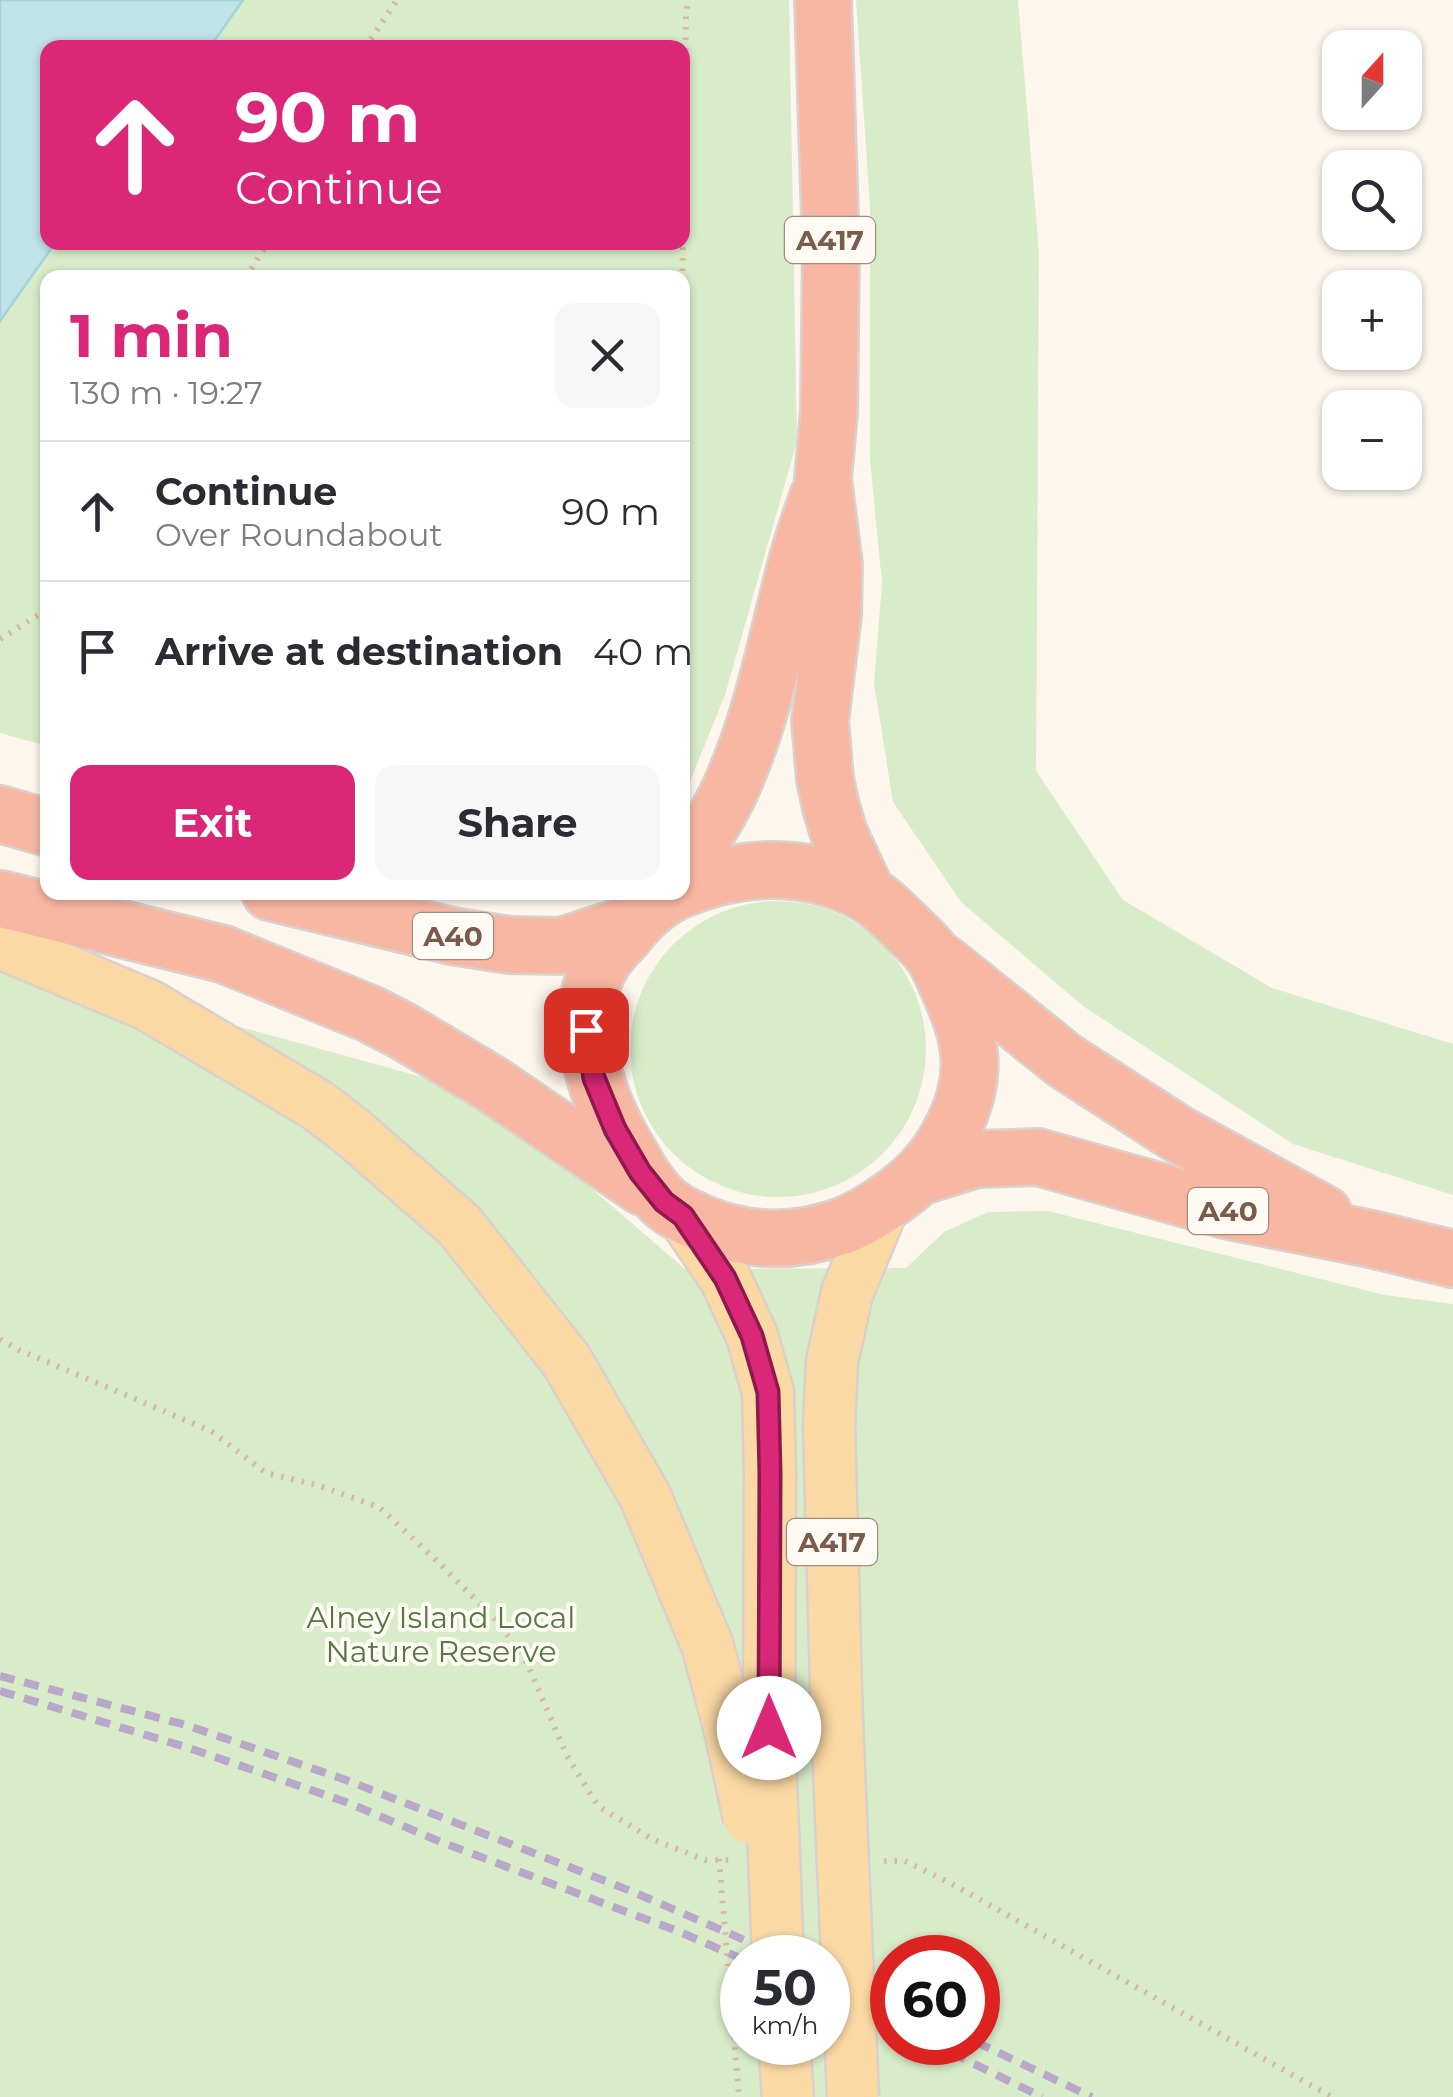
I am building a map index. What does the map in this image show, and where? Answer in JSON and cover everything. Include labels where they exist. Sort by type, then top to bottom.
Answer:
[{"type":"highway","name":"A417","points":[[823,0],[831,248],[829,412],[823,480],[834,565],[833,614],[820,720],[825,778],[839,834],[867,894]]},
{"type":"highway","name":"A417","points":[[690,858],[718,813],[746,750],[823,480]]},
{"type":"highway","points":[[0,814],[40,826]]},
{"type":"highway","name":"A40","points":[[690,886],[757,869],[810,872],[867,894],[934,956],[1065,1061],[1178,1134],[1371,1239]]},
{"type":"highway","name":"A40","points":[[0,899],[223,954],[370,1014],[490,1083],[673,1209],[724,1232],[762,1240],[799,1237],[844,1225],[901,1191],[976,1160],[1038,1157],[1225,1210],[1453,1259]]},
{"type":"highway","name":"A40","points":[[303,900],[452,936],[510,945],[562,946],[656,900]]},
{"type":"highway","points":[[662,900],[602,961],[591,991],[586,1030],[594,1078],[615,1129],[640,1172],[673,1209]]},
{"type":"highway","name":"A40","points":[[901,1191],[936,1156],[952,1130],[965,1095],[970,1055],[960,1012],[934,956]]},
{"type":"main road","points":[[0,943],[148,1005],[317,1105],[459,1225],[566,1360],[645,1496],[708,1647],[750,1729],[747,1812],[774,1900],[776,1935]]},
{"type":"main road","name":"A417","points":[[853,2097],[836,1723],[829,1426],[832,1362],[847,1293],[901,1191]]},
{"type":"main road","name":"A417","points":[[673,1209],[725,1278],[752,1336],[768,1392],[770,1473],[750,1729]]},
{"type":"main road","points":[[786,2065],[788,2097]]},
{"type":"path","points":[[370,40],[397,0]]},
{"type":"path","points":[[686,40],[688,0]]},
{"type":"path","points":[[0,639],[40,614]]},
{"type":"path","points":[[0,1340],[211,1431],[266,1473],[317,1485],[379,1507],[498,1622],[528,1664],[566,1756],[598,1806],[652,1839],[704,1860],[741,1860]]},
{"type":"path","points":[[717,1840],[738,2097]]},
{"type":"path","points":[[868,1861],[905,1861],[952,1884],[1332,2097]]},
{"type":"green space","points":[[243,0],[789,0],[797,441],[725,695],[690,782],[690,270],[40,270],[40,744],[0,733],[0,321],[50,250],[690,250],[690,40],[215,40]]},
{"type":"green space","points":[[856,0],[1018,0],[1039,253],[1036,771],[1123,900],[1272,988],[1453,1044],[1453,1195],[1293,1144],[1083,1006],[961,902],[893,802],[874,683],[882,583],[870,459],[870,208]]},
{"type":"green space","points":[[778,901],[807,903],[835,912],[883,944],[915,992],[924,1020],[924,1078],[915,1106],[883,1154],[835,1186],[807,1195],[778,1197],[749,1195],[721,1186],[673,1154],[641,1106],[632,1078],[630,1049],[632,1020],[641,992],[673,944],[721,912],[749,903]]},
{"type":"green space","name":"Alney Island Local Nature Reserve","points":[[0,961],[455,1086],[548,1151],[685,1269],[906,1268],[944,1232],[988,1212],[1048,1211],[1385,1295],[1453,1304],[1453,2097],[0,2097]]},
{"type":"water","points":[[0,0],[243,0],[215,40],[40,40],[40,250],[50,250],[0,321]]},
{"type":"railway","points":[[0,1676],[186,1725],[346,1780],[733,1935]]},
{"type":"railway","points":[[0,1691],[189,1748],[346,1802],[720,1949]]},
{"type":"railway","points":[[850,1986],[870,1994]]},
{"type":"railway","points":[[850,2007],[870,2015]]},
{"type":"railway","points":[[1000,2053],[1092,2097]]},
{"type":"railway","points":[[976,2065],[1042,2097]]},
{"type":"route","points":[[586,1030],[594,1078],[615,1129],[640,1172],[664,1202],[683,1216],[725,1278],[752,1336],[768,1392],[769,1728]]}]
